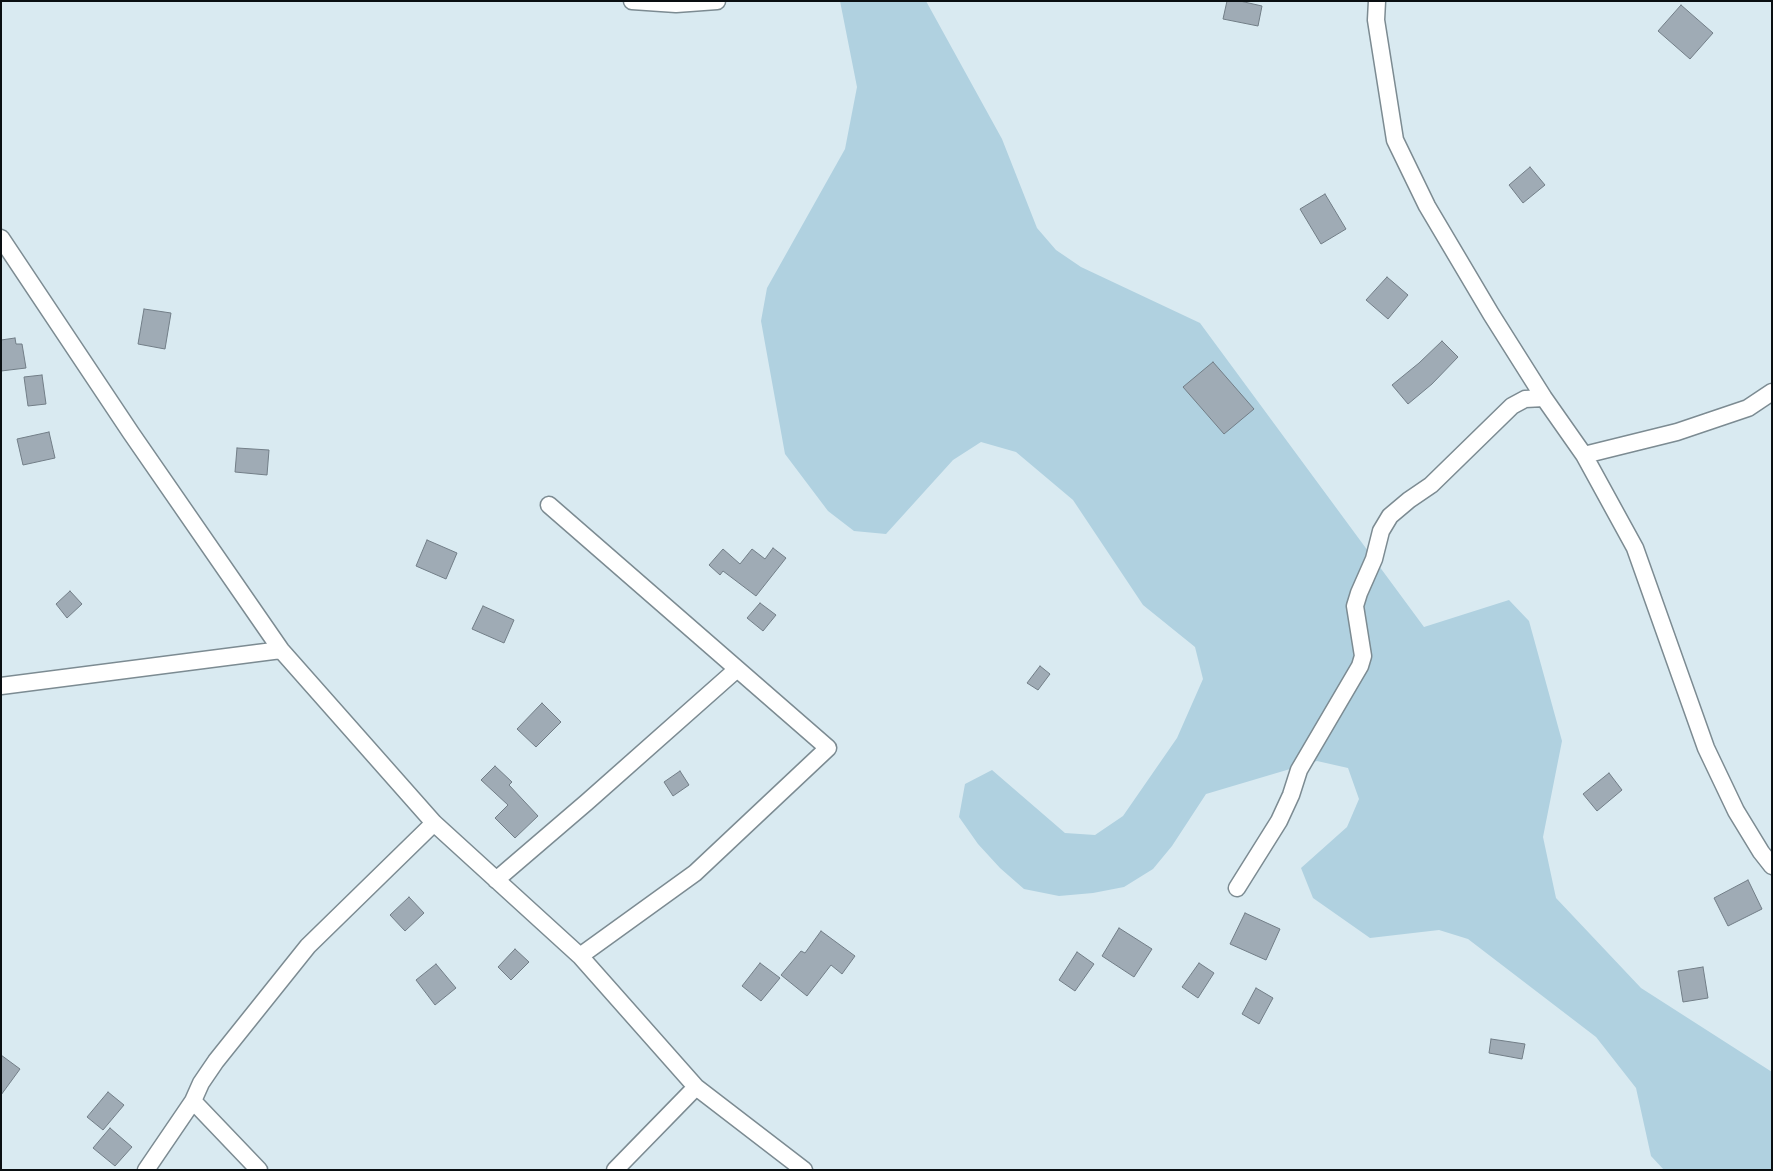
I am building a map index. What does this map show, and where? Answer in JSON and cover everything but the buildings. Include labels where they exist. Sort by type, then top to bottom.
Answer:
[{"type":"street","points":[[632,1],[676,4],[717,1]]},
{"type":"street","points":[[1378,1],[1376,20],[1396,140],[1428,206],[1491,314],[1544,398],[1584,455],[1635,548],[1706,748],[1736,811],[1761,852],[1772,866]]},
{"type":"street","points":[[1,238],[131,433],[280,650],[434,823],[580,956],[696,1087],[804,1170]]},
{"type":"street","points":[[1584,455],[1686,429],[1748,408],[1772,392]]},
{"type":"street","points":[[1237,888],[1279,821],[1299,770],[1360,666],[1363,656],[1355,606],[1358,593],[1374,559],[1381,531],[1390,516],[1431,485],[1512,406],[1525,399],[1544,398]]},
{"type":"street","points":[[549,505],[736,670],[828,748],[695,873],[580,956]]},
{"type":"street","points":[[1,686],[280,650]]},
{"type":"street","points":[[496,880],[588,802],[736,670]]},
{"type":"street","points":[[146,1170],[193,1102],[202,1082],[216,1061],[308,946],[434,823]]},
{"type":"street","points":[[615,1170],[696,1087]]},
{"type":"street","points":[[193,1102],[258,1170]]},
{"type":"shaded area","points":[[840,1],[926,1],[1002,139],[1037,228],[1056,250],[1081,267],[1200,323],[1424,627],[1509,600],[1529,621],[1562,741],[1543,837],[1556,898],[1641,988],[1772,1072],[1772,1170],[1664,1170],[1651,1156],[1636,1088],[1596,1037],[1468,939],[1439,930],[1370,938],[1313,898],[1301,868],[1347,827],[1359,799],[1348,768],[1317,761],[1206,794],[1172,846],[1153,869],[1124,887],[1093,893],[1059,896],[1024,889],[1000,868],[978,844],[959,817],[965,784],[992,770],[1065,833],[1095,835],[1123,816],[1177,738],[1203,679],[1195,647],[1143,605],[1073,500],[1016,452],[981,442],[953,460],[886,534],[854,531],[828,511],[785,454],[761,321],[767,288],[845,149],[857,87]]}]
